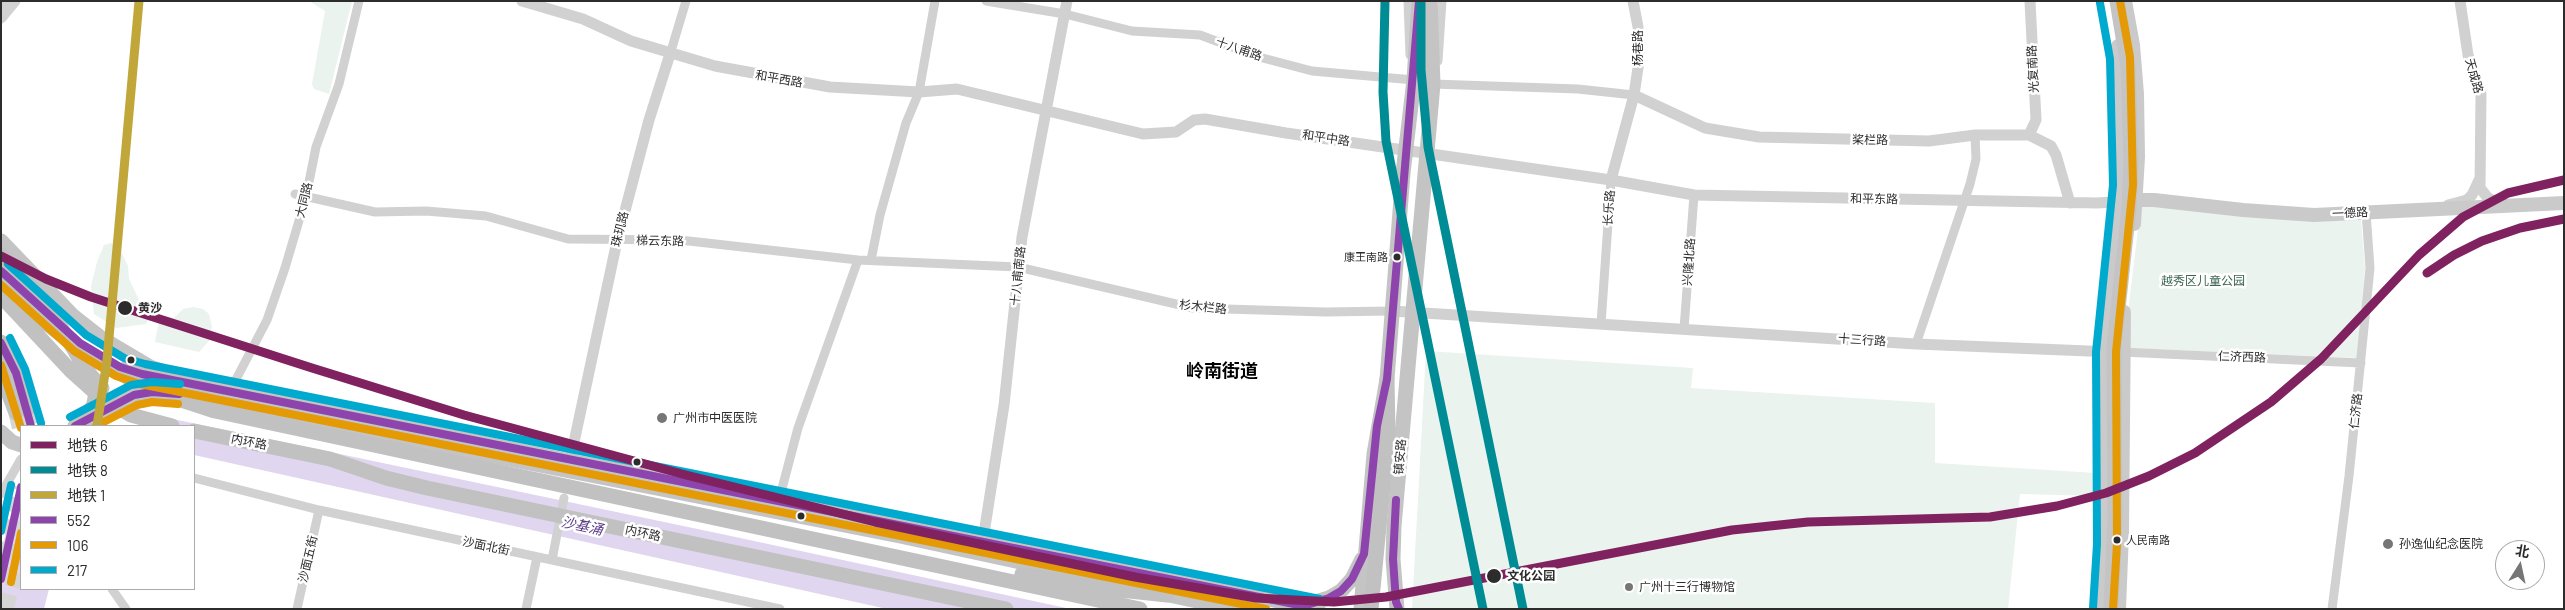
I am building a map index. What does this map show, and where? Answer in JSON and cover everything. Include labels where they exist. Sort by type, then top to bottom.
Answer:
[{"type":"highway","points":[[1,254],[49,308],[93,379],[131,415]]},
{"type":"highway","points":[[1,271],[70,335],[92,350],[133,372],[205,386]]},
{"type":"highway","name":"内环路","points":[[1,281],[42,320],[93,359],[127,378],[183,402],[258,421],[867,550]]},
{"type":"highway","points":[[1,296],[86,386],[106,401],[131,415],[168,425]]},
{"type":"highway","points":[[1,342],[16,373],[21,412],[1,374]]},
{"type":"highway","points":[[80,424],[97,392],[97,378],[92,350]]},
{"type":"highway","points":[[1372,609],[1372,591],[1388,434],[1387,379]]},
{"type":"highway","name":"内环路","points":[[195,431],[320,456],[386,478],[418,486],[1006,609]]},
{"type":"highway","points":[[867,550],[1102,588],[1167,595]]},
{"type":"highway","points":[[867,550],[1140,609]]},
{"type":"main road","points":[[1392,312],[1405,150],[1414,80],[1419,1]]},
{"type":"main road","points":[[1412,312],[1433,84],[1430,1]]},
{"type":"main road","points":[[2103,609],[2107,544],[2106,352],[2121,202],[2120,58],[2110,1]]},
{"type":"main road","points":[[2111,609],[2115,518],[2114,346],[2128,217],[2131,163],[2128,66],[2117,1]]},
{"type":"main road","points":[[2119,609],[2122,523],[2122,352],[2124,315],[2137,200],[2135,69],[2125,1]]},
{"type":"main road","name":"一德路","points":[[2137,200],[2170,201],[2295,214],[2564,203]]},
{"type":"main road","points":[[1,241],[73,316],[101,338],[150,367],[205,386],[230,392],[570,461],[983,540],[1273,604],[1311,607],[1329,598],[1341,591],[1352,578],[1364,554]]},
{"type":"main road","name":"镇安路","points":[[1361,609],[1364,554],[1377,426],[1387,379],[1392,312]]},
{"type":"main road","name":"镇安路","points":[[1397,606],[1394,526],[1412,312]]},
{"type":"main road","points":[[80,424],[116,404],[146,392],[179,394],[246,409],[900,536],[1235,609]]},
{"type":"main road","points":[[1,432],[12,442],[20,445]]},
{"type":"street","points":[[1,6],[5,1]]},
{"type":"street","points":[[1,18],[15,1]]},
{"type":"street","name":"大同路","points":[[230,392],[267,320],[306,197],[316,147],[339,84],[359,1]]},
{"type":"street","name":"和平西路","points":[[522,1],[582,19],[631,41],[671,51],[715,66],[758,76],[830,87],[919,92],[957,89],[1046,111]]},
{"type":"street","name":"珠玑路","points":[[570,461],[617,241],[649,120],[686,1]]},
{"type":"street","points":[[871,260],[880,215],[906,123],[919,92],[935,1]]},
{"type":"street","name":"十八甫路","points":[[986,1],[1065,14],[1126,30],[1200,35],[1259,57],[1312,71],[1414,80]]},
{"type":"street","name":"十八甫南路","points":[[983,540],[1004,405],[1018,267],[1028,201],[1067,1]]},
{"type":"street","points":[[1408,1],[1408,42],[1414,80]]},
{"type":"street","points":[[1442,1],[1439,50],[1433,84],[1595,90],[1634,95]]},
{"type":"street","name":"杨巷路","points":[[1632,1],[1640,49],[1634,95]]},
{"type":"street","name":"光复南路","points":[[2029,135],[2036,120],[2030,1]]},
{"type":"street","name":"天成路","points":[[2460,1],[2468,55],[2481,94],[2478,180]]},
{"type":"street","name":"桨栏路","points":[[1634,95],[1705,128],[1738,135],[1928,141],[1975,135],[2029,135],[2050,146],[2056,155],[2070,203]]},
{"type":"street","name":"长乐路","points":[[1601,324],[1611,180],[1634,95]]},
{"type":"street","name":"和平中路","points":[[1046,111],[1143,134],[1176,132],[1194,120],[1206,119],[1611,180]]},
{"type":"street","points":[[1916,344],[1976,159],[1975,135]]},
{"type":"street","name":"和平东路","points":[[1611,180],[1694,195],[2070,203],[2137,200]]},
{"type":"street","points":[[2478,180],[2485,196],[2506,206]]},
{"type":"street","points":[[2432,209],[2467,200],[2472,195],[2478,180]]},
{"type":"street","name":"梯云东路","points":[[295,194],[375,212],[426,211],[486,216],[568,239],[617,241],[680,240],[858,260],[1018,267]]},
{"type":"street","name":"兴隆北路","points":[[1684,329],[1694,195]]},
{"type":"street","name":"仁济路","points":[[2332,609],[2361,363],[2370,268],[2366,212]]},
{"type":"street","points":[[779,500],[798,428],[858,260]]},
{"type":"street","name":"杉木栏路","points":[[1018,267],[1087,282],[1152,300],[1193,308],[1316,312],[1392,312]]},
{"type":"street","points":[[1392,312],[1601,324]]},
{"type":"street","name":"十三行路","points":[[1601,324],[1916,344],[2122,352]]},
{"type":"street","name":"仁济西路","points":[[2122,352],[2361,363]]},
{"type":"street","points":[[1,494],[20,461]]},
{"type":"street","name":"沙面北街","points":[[195,478],[319,510],[780,609]]},
{"type":"street","points":[[552,560],[564,499]]},
{"type":"street","name":"沙面五街","points":[[297,609],[319,510]]},
{"type":"street","points":[[526,609],[537,557]]},
{"type":"street","points":[[113,590],[126,609]]},
{"type":"green space","points":[[309,1],[352,1],[329,94],[314,89],[312,84],[325,11]]},
{"type":"green space","name":"越秀区儿童公园","points":[[2141,204],[2361,219],[2365,268],[2357,358],[2127,348],[2128,313]]},
{"type":"green space","points":[[111,243],[118,246],[128,266],[129,279],[142,306],[148,310],[149,318],[146,324],[116,328],[94,314],[91,286],[97,262],[104,245]]},
{"type":"green space","points":[[194,307],[203,309],[209,314],[212,327],[209,341],[199,352],[155,342],[160,315],[174,318],[183,309]]},
{"type":"green space","name":"文化公园","points":[[1426,351],[1693,368],[1691,388],[1935,403],[1935,463],[2096,473],[2096,496],[2020,494],[2008,609],[1412,609]]},
{"type":"water","name":"沙基涌","points":[[149,414],[1071,609],[887,609],[195,455],[195,425],[147,425]]},
{"type":"water","points":[[20,512],[20,590],[49,590],[44,609],[1,609],[1,551],[6,532]]},
{"type":"tunnel","points":[[27,410],[31,425]]},
{"type":"tunnel","points":[[16,413],[20,431]]},
{"type":"tunnel","points":[[1,580],[20,492]]},
{"type":"tunnel","points":[[6,609],[20,556]]},
{"type":"metro line","name":"1","points":[[97,425],[107,360],[139,1]]},
{"type":"metro line","name":"8","points":[[1385,1],[1383,92],[1386,141],[1483,609]]},
{"type":"metro line","name":"8","points":[[1421,1],[1421,70],[1428,147],[1523,609]]},
{"type":"metro line","name":"6","points":[[1,256],[46,279],[91,297],[312,368],[464,415],[686,475],[875,522],[1135,577],[1256,598],[1334,602],[1386,597],[1732,530],[1808,522],[1990,517],[2057,506],[2106,493],[2149,476],[2195,453],[2271,402],[2321,359],[2419,255],[2463,217],[2508,193],[2564,180]]},
{"type":"metro line","name":"6","points":[[2427,273],[2454,255],[2482,241],[2520,228],[2564,219]]},
{"type":"transit line","name":"552","points":[[1,271],[80,343],[120,367],[142,374],[1304,606],[1329,598],[1341,591],[1352,579],[1364,554],[1377,426],[1387,379],[1419,1]]},
{"type":"transit line","name":"106","points":[[2113,609],[2117,544],[2116,352],[2133,185],[2130,57],[2120,1]]},
{"type":"transit line","name":"217","points":[[2093,608],[2097,544],[2096,352],[2113,185],[2110,59],[2100,3]]},
{"type":"transit line","name":"217","points":[[8,264],[86,335],[124,358],[145,364],[1320,599]]},
{"type":"transit line","name":"106","points":[[1,285],[74,351],[116,376],[140,384],[1266,609]]},
{"type":"transit line","name":"217","points":[[10,338],[25,369],[41,423]]},
{"type":"transit line","name":"552","points":[[1,343],[16,373],[31,425]]},
{"type":"transit line","name":"106","points":[[1,365],[20,425]]},
{"type":"transit line","name":"217","points":[[70,417],[131,385],[152,382],[180,384]]},
{"type":"transit line","name":"552","points":[[77,425],[134,395],[152,392],[179,394]]},
{"type":"transit line","name":"106","points":[[98,425],[137,405],[152,402],[178,404]]},
{"type":"transit line","name":"217","points":[[1,531],[11,485]]},
{"type":"transit line","name":"552","points":[[1,579],[20,492]]},
{"type":"transit line","name":"552","points":[[1396,500],[1393,559],[1396,602],[1399,609]]},
{"type":"transit line","name":"106","points":[[11,582],[20,538]]},
{"type":"place","name":"康王南路","points":[[1397,257]]},
{"type":"place","name":"黄沙","points":[[125,308]]},
{"type":"place","name":"广州市中医医院","points":[[662,418]]},
{"type":"place","name":"人民南路","points":[[2117,540]]},
{"type":"place","name":"孙逸仙纪念医院","points":[[2388,544]]},
{"type":"place","name":"文化公园","points":[[1494,576]]},
{"type":"place","name":"广州十三行博物馆","points":[[1629,587]]},
{"type":"district","name":"岭南街道","points":[[1222,371]]}]
